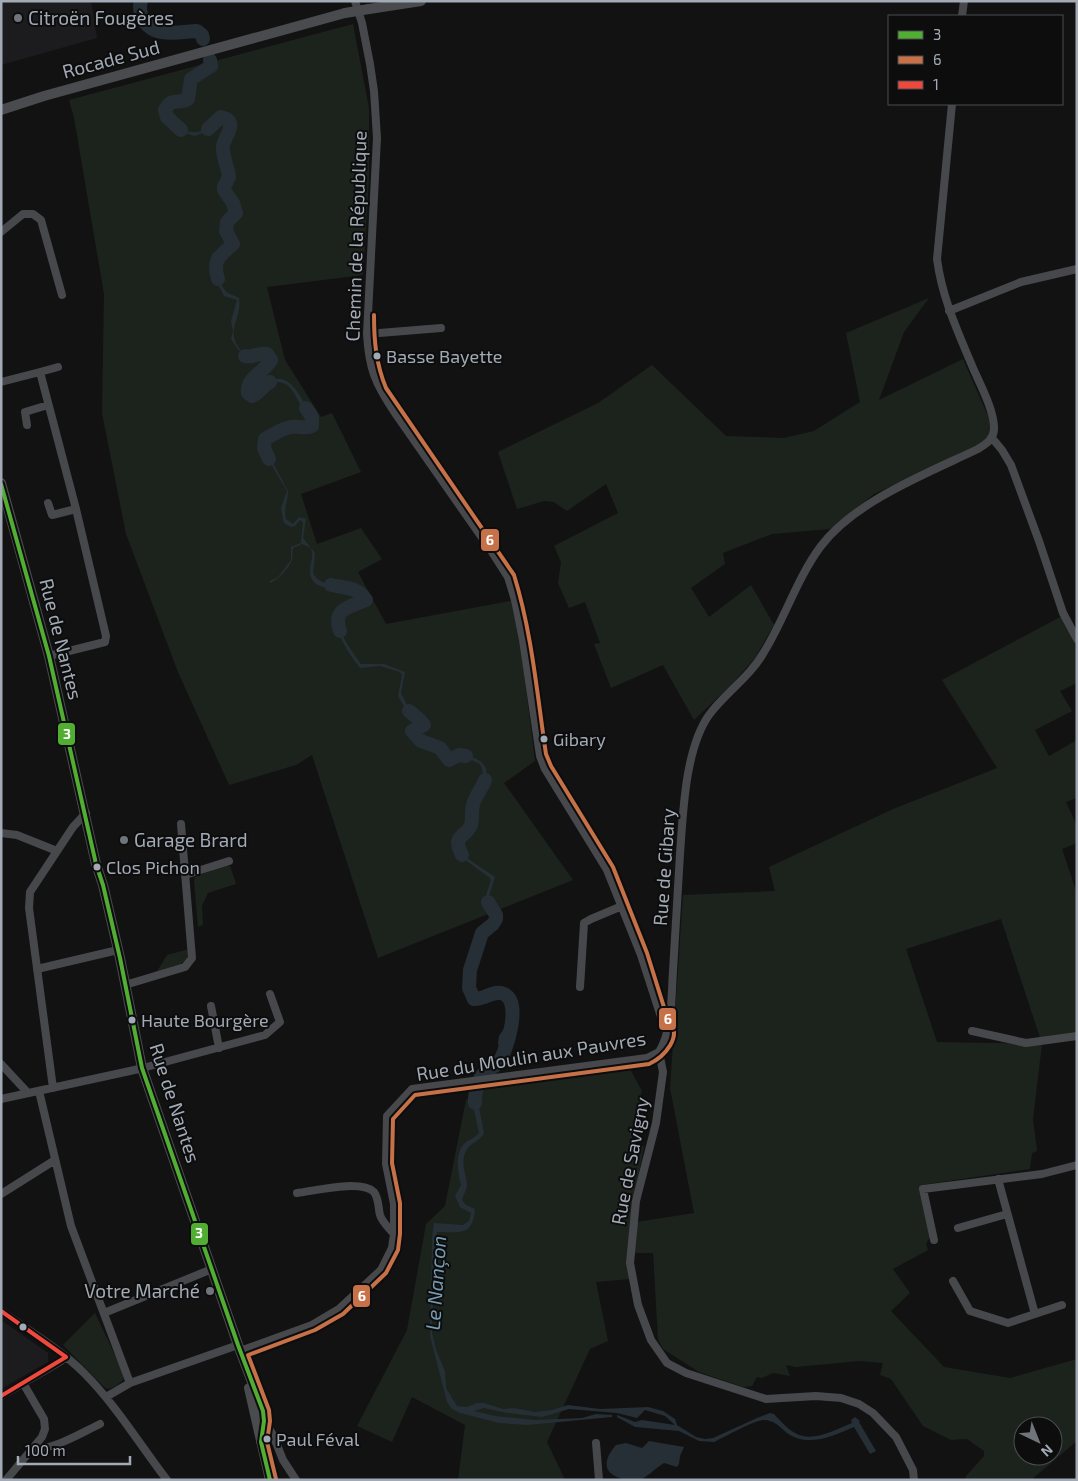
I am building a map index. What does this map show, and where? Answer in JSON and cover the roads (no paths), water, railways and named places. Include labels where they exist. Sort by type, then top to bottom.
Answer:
[{"type":"main road","name":"Rocade Sud","points":[[1,110],[44,96],[345,13],[421,1]]},
{"type":"main road","name":"Rocade Sud","points":[[1,104],[44,96]]},
{"type":"main road","name":"Rue de Nantes","points":[[1,483],[49,656],[96,864],[103,885],[118,950],[142,1068],[239,1348],[263,1411],[264,1421],[261,1442]]},
{"type":"main road","name":"Rue de Nantes","points":[[239,1348],[270,1480]]},
{"type":"street","name":"Chemin de la République","points":[[355,1],[362,23],[372,73],[377,138],[367,334],[373,375],[380,391],[508,577],[523,640],[540,756],[545,769],[607,870],[641,955],[662,1023],[668,1028]]},
{"type":"street","points":[[962,15],[964,1]]},
{"type":"street","points":[[952,105],[936,259],[940,281],[949,311],[994,422],[992,438],[1002,450],[1010,465],[1039,541],[1062,614],[1077,639]]},
{"type":"street","points":[[1,232],[23,214],[33,214],[41,220],[62,295]]},
{"type":"street","points":[[949,311],[1021,282],[1077,269]]},
{"type":"street","points":[[367,334],[441,328]]},
{"type":"street","points":[[1,382],[58,367]]},
{"type":"street","points":[[40,372],[76,509],[106,636],[105,642],[49,656]]},
{"type":"street","points":[[27,425],[25,412],[48,405]]},
{"type":"street","name":"Rue de Gibary","points":[[660,1052],[666,1041],[671,1008],[688,774],[696,741],[709,716],[751,671],[764,652],[804,574],[822,545],[841,525],[861,510],[891,492],[978,449],[992,438]]},
{"type":"street","points":[[48,503],[52,515],[76,509]]},
{"type":"street","points":[[53,1088],[29,908],[30,892],[73,827],[86,813]]},
{"type":"street","points":[[125,985],[185,967],[192,958],[181,824]]},
{"type":"street","points":[[1,833],[18,835],[56,851]]},
{"type":"street","points":[[185,875],[229,861]]},
{"type":"street","points":[[580,987],[584,923],[591,918],[622,906]]},
{"type":"street","points":[[37,969],[118,950]]},
{"type":"street","points":[[1,1099],[142,1068],[265,1035],[280,1022],[270,994]]},
{"type":"street","points":[[211,1006],[219,1048]]},
{"type":"street","points":[[972,1031],[1026,1043],[1077,1036]]},
{"type":"street","name":"Rue du Moulin aux Pauvres","points":[[106,1397],[130,1383],[312,1325],[339,1309],[381,1270],[392,1248],[394,1234],[394,1204],[386,1164],[387,1116],[412,1089],[647,1058],[660,1052]]},
{"type":"street","name":"Rue de Savigny","points":[[660,1052],[663,1072],[656,1123],[636,1200],[630,1263],[638,1305],[651,1340],[667,1363],[686,1374],[766,1399],[816,1396],[841,1398],[859,1404],[873,1413],[896,1437],[911,1466],[914,1480]]},
{"type":"street","points":[[1,1064],[28,1093]]},
{"type":"street","points":[[39,1091],[71,1226],[130,1383]]},
{"type":"street","points":[[1,1194],[55,1160]]},
{"type":"street","points":[[934,1240],[923,1188],[1042,1174],[1077,1165]]},
{"type":"street","points":[[998,1180],[1035,1314]]},
{"type":"street","points":[[297,1193],[349,1185],[370,1189],[378,1199],[380,1217],[394,1234]]},
{"type":"street","points":[[958,1228],[1007,1214]]},
{"type":"street","points":[[104,1313],[212,1269]]},
{"type":"street","points":[[953,1281],[970,1311],[1008,1323],[1062,1305]]},
{"type":"street","points":[[1,1311],[66,1357],[83,1372],[106,1397],[167,1480]]},
{"type":"street","points":[[1,1396],[66,1357]]},
{"type":"street","points":[[6,1480],[34,1448],[45,1429],[44,1419],[23,1383]]},
{"type":"street","points":[[264,1421],[273,1434],[283,1460],[296,1480]]},
{"type":"street","points":[[34,1448],[41,1449],[77,1436],[100,1424]]},
{"type":"street","points":[[596,1443],[599,1480]]},
{"type":"waterway","name":"Le Nançon","points":[[141,1],[142,17],[152,29],[166,33],[197,31],[202,35],[203,39]]},
{"type":"waterway","name":"Le Nançon","points":[[181,130],[167,117],[165,110],[170,103],[188,99],[191,79],[211,66],[210,60]]},
{"type":"waterway","name":"Le Nançon","points":[[208,129],[221,117],[229,122],[230,130],[223,146],[223,154],[229,177],[224,190],[233,203],[236,213],[227,222],[226,231],[233,244],[218,258],[216,267],[218,279]]},
{"type":"waterway","name":"Le Nançon","points":[[245,356],[267,354],[271,360],[250,383],[248,393],[252,396],[270,382]]},
{"type":"waterway","name":"Le Nançon","points":[[269,459],[264,448],[265,439],[288,428],[312,426],[312,417],[306,408]]},
{"type":"waterway","name":"Le Nançon","points":[[331,585],[355,590],[366,600],[348,607],[340,613],[338,618],[340,631]]},
{"type":"waterway","name":"Le Nançon","points":[[409,711],[424,725],[412,731],[421,741],[440,748],[449,760],[459,755],[466,756]]},
{"type":"waterway","name":"Le Nançon","points":[[462,855],[458,843],[471,825],[472,808],[485,780]]},
{"type":"waterway","name":"Le Nançon","points":[[475,1103],[476,1090],[481,1077],[499,1062],[506,1047],[512,1016],[512,1006],[504,994],[497,993],[474,999],[469,988],[470,970],[482,933],[496,919],[496,915],[488,902]]},
{"type":"place","name":"Citroën Fougères","points":[[18,18]]},
{"type":"place","name":"Basse Bayette","points":[[377,356]]},
{"type":"place","name":"Gibary","points":[[544,739]]},
{"type":"place","name":"Garage Brard","points":[[124,840]]},
{"type":"place","name":"Clos Pichon","points":[[97,867]]},
{"type":"place","name":"Haute Bourgère","points":[[132,1020]]},
{"type":"place","name":"Votre Marché","points":[[210,1291]]},
{"type":"place","name":"Paul Féval","points":[[267,1439]]}]
